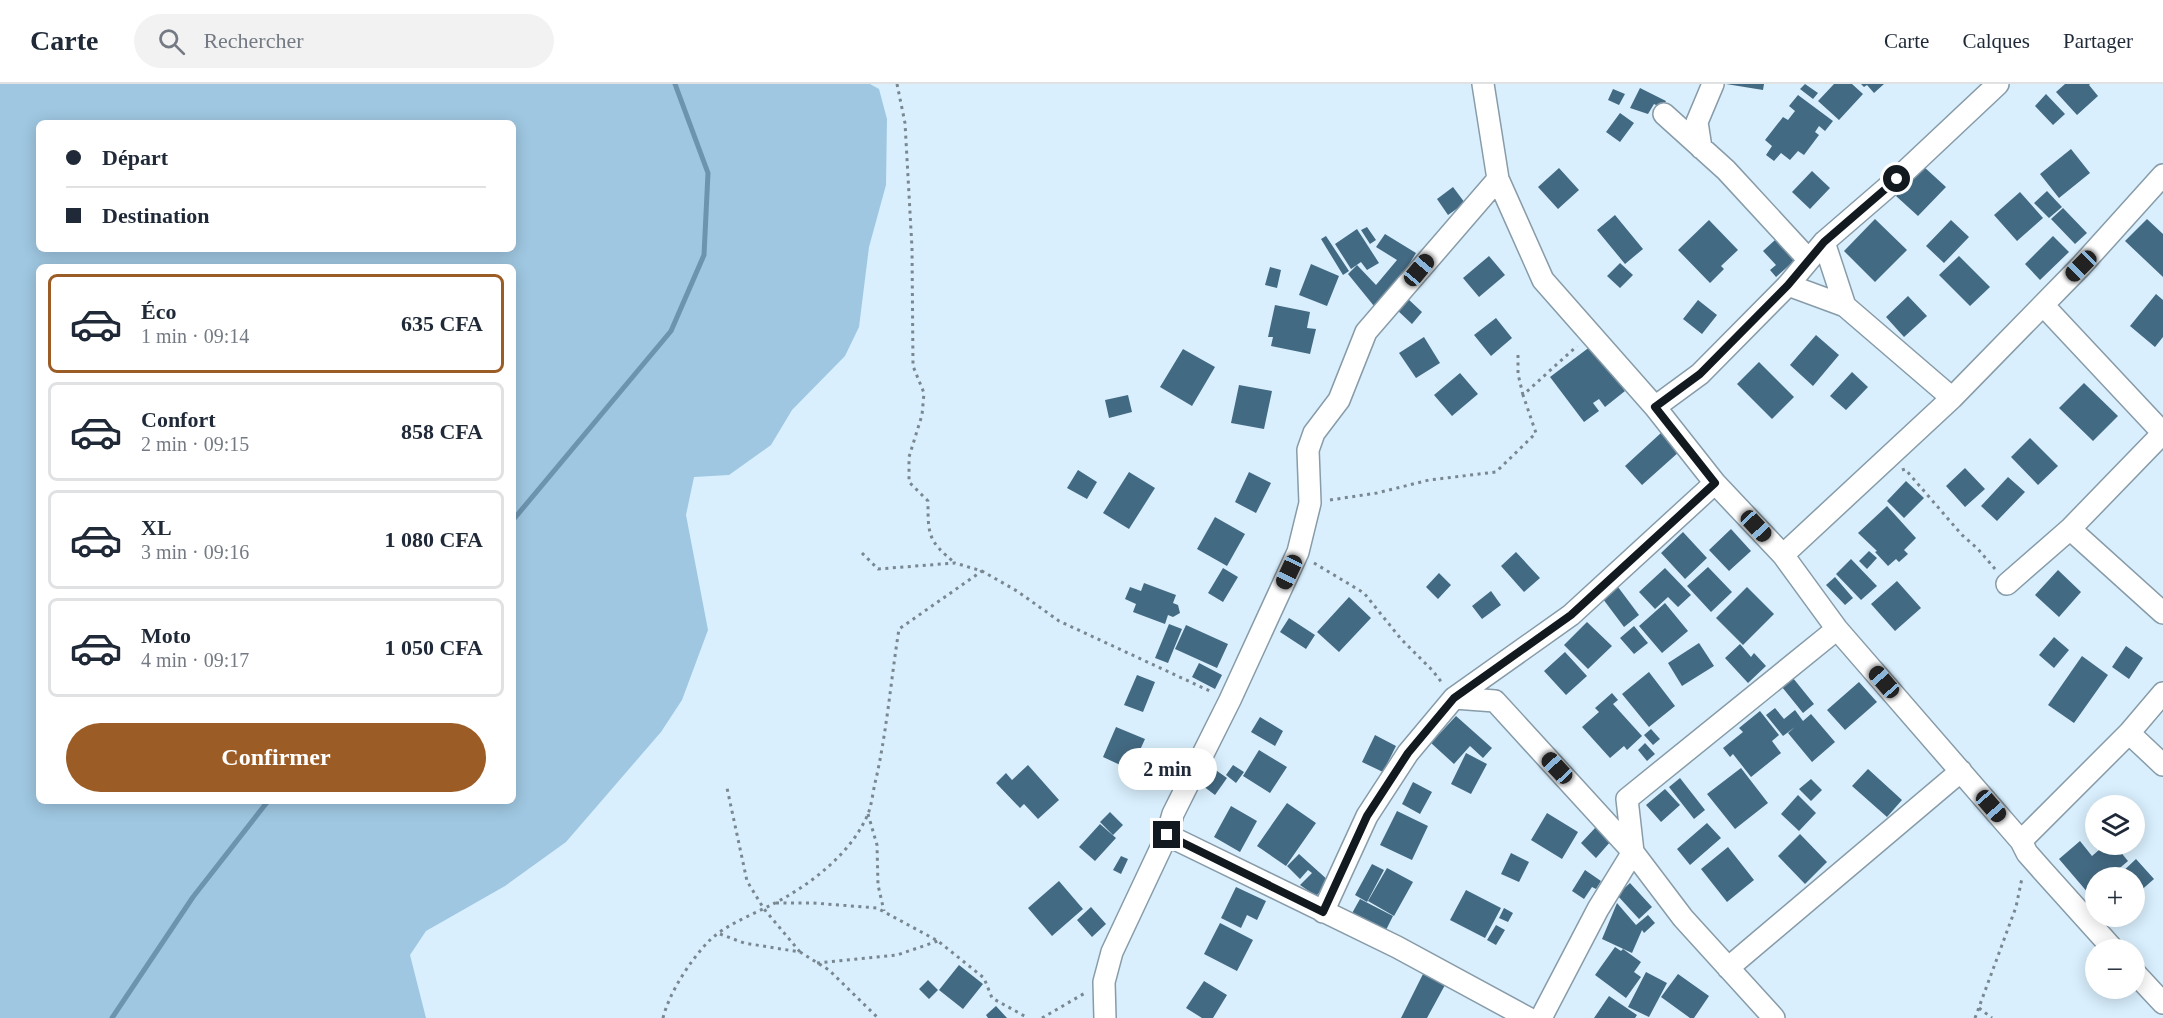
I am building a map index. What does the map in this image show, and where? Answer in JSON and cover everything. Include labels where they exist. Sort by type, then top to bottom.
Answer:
[{"type":"street","points":[[1483,84],[1497,179],[1543,280],[1655,407],[1715,483],[1783,555],[1837,629],[2104,939]]},
{"type":"street","points":[[1701,148],[1697,122],[1713,84]]},
{"type":"street","points":[[1655,407],[1700,374],[1788,285],[1824,242],[1897,179],[1998,84]]},
{"type":"street","points":[[1664,114],[1726,170],[1808,259]]},
{"type":"street","points":[[1783,555],[1952,398],[2081,266],[2163,175]]},
{"type":"street","points":[[1105,1018],[1104,982],[1112,952],[1167,835],[1173,814],[1230,700],[1298,552],[1310,503],[1308,450],[1314,432],[1339,400],[1366,332],[1497,179]]},
{"type":"street","points":[[1824,242],[1845,306]]},
{"type":"street","points":[[1788,285],[1845,306],[1952,398]]},
{"type":"street","points":[[2007,584],[2070,529],[2163,433],[2043,305]]},
{"type":"street","points":[[1323,912],[1367,816],[1408,753],[1454,698],[1571,615],[1715,483]]},
{"type":"street","points":[[2070,529],[2163,613]]},
{"type":"street","points":[[1541,1018],[1598,909],[1633,852],[1628,799],[1837,629]]},
{"type":"street","points":[[2024,847],[2163,693]]},
{"type":"street","points":[[1454,698],[1496,702],[1633,852],[1683,918],[1774,1018]]},
{"type":"street","points":[[2129,733],[2163,765]]},
{"type":"street","points":[[1728,968],[1960,771]]},
{"type":"street","points":[[1167,835],[1397,947],[1528,1018]]},
{"type":"street","points":[[2145,984],[2163,1003]]},
{"type":"path","points":[[897,84],[905,123],[911,237],[913,366],[924,393],[922,415],[909,457],[909,482],[928,501],[928,530],[937,548],[955,563]]},
{"type":"path","points":[[1523,395],[1590,334]]},
{"type":"path","points":[[1310,503],[1377,493],[1429,480],[1496,472],[1536,434],[1518,374],[1518,355]]},
{"type":"path","points":[[1905,469],[2007,584]]},
{"type":"path","points":[[1298,552],[1364,592],[1401,639],[1432,670],[1454,698]]},
{"type":"path","points":[[862,553],[878,569],[955,563],[982,571],[1017,591],[1059,621],[1230,700]]},
{"type":"path","points":[[663,1018],[667,1004],[686,971],[710,940],[737,922],[775,903],[817,877],[846,849],[868,814],[879,764],[899,629],[982,571]]},
{"type":"path","points":[[727,788],[747,881],[764,909],[800,952],[829,970],[878,1018]]},
{"type":"path","points":[[868,814],[877,845],[878,885],[884,912]]},
{"type":"path","points":[[1975,1018],[2016,907],[2024,847]]},
{"type":"path","points":[[775,903],[813,903],[877,908],[938,941],[984,978],[992,998],[1028,1018]]},
{"type":"path","points":[[720,934],[744,943],[800,952]]},
{"type":"path","points":[[817,963],[897,955],[938,941]]},
{"type":"path","points":[[1042,1018],[1104,982]]},
{"type":"path","points":[[1979,1008],[1992,1018]]},
{"type":"shaded area","points":[[0,84],[870,84],[879,89],[887,119],[886,185],[869,247],[859,327],[845,356],[792,410],[771,445],[729,475],[694,477],[686,515],[708,630],[682,700],[661,732],[566,842],[505,886],[426,931],[410,955],[426,1018],[0,1018]]},
{"type":"building","points":[[1726,84],[1764,84],[1763,90]]},
{"type":"building","points":[[1805,84],[1818,93],[1813,99],[1800,89]]},
{"type":"building","points":[[1834,84],[1852,84],[1863,94],[1839,120],[1818,101]]},
{"type":"building","points":[[1861,84],[1884,84],[1874,93],[1867,85],[1864,87]]},
{"type":"building","points":[[2065,84],[2090,84],[2098,96],[2077,115],[2056,92]]},
{"type":"building","points":[[1640,88],[1666,101],[1662,108],[1654,104],[1648,114],[1630,108]]},
{"type":"building","points":[[1613,89],[1625,94],[1619,105],[1608,100]]},
{"type":"building","points":[[2046,94],[2065,114],[2053,125],[2035,106]]},
{"type":"building","points":[[1798,95],[1833,121],[1825,131],[1819,126],[1815,132],[1819,135],[1804,155],[1798,151],[1790,160],[1781,153],[1774,161],[1766,155],[1772,146],[1765,140],[1783,117],[1788,120],[1795,111],[1789,106]]},
{"type":"building","points":[[1620,113],[1634,123],[1620,142],[1606,132]]},
{"type":"building","points":[[2071,149],[2090,173],[2059,198],[2040,174]]},
{"type":"building","points":[[1923,166],[1946,187],[1918,216],[1896,196]]},
{"type":"building","points":[[1559,168],[1579,190],[1558,209],[1538,187]]},
{"type":"building","points":[[1812,171],[1830,188],[1810,209],[1792,192]]},
{"type":"building","points":[[1453,187],[1465,203],[1448,215],[1437,199]]},
{"type":"building","points":[[2047,191],[2062,207],[2049,218],[2034,203]]},
{"type":"building","points":[[2020,192],[2043,218],[2017,241],[1994,215]]},
{"type":"building","points":[[2063,208],[2087,233],[2075,244],[2051,219]]},
{"type":"building","points":[[1615,215],[1643,249],[1625,264],[1597,230]]},
{"type":"building","points":[[1875,219],[1907,250],[1875,282],[1844,251]]},
{"type":"building","points":[[2147,219],[2163,234],[2163,277],[2125,241]]},
{"type":"building","points":[[1709,220],[1738,250],[1721,266],[1724,269],[1710,283],[1678,250]]},
{"type":"building","points":[[1951,220],[1969,237],[1944,263],[1926,246]]},
{"type":"building","points":[[1367,227],[1376,240],[1370,244],[1361,230]]},
{"type":"building","points":[[1357,229],[1379,263],[1367,270],[1361,262],[1351,269],[1335,244]]},
{"type":"building","points":[[1385,234],[1416,253],[1408,266],[1374,306],[1348,274],[1357,265],[1376,285],[1397,260],[1376,247]]},
{"type":"building","points":[[1326,236],[1349,271],[1343,275],[1321,239]]},
{"type":"building","points":[[2053,236],[2069,252],[2040,280],[2025,264]]},
{"type":"building","points":[[1775,240],[1794,261],[1776,277],[1770,270],[1776,265],[1763,251]]},
{"type":"building","points":[[1489,256],[1505,275],[1479,297],[1463,278]]},
{"type":"building","points":[[1959,256],[1990,287],[1970,306],[1939,275]]},
{"type":"building","points":[[1620,263],[1633,275],[1620,288],[1607,276]]},
{"type":"building","points":[[1311,264],[1339,276],[1327,306],[1299,295]]},
{"type":"building","points":[[1270,267],[1281,270],[1277,288],[1265,285]]},
{"type":"building","points":[[2156,294],[2163,300],[2163,337],[2155,347],[2130,326]]},
{"type":"building","points":[[1908,296],[1927,316],[1904,337],[1886,317]]},
{"type":"building","points":[[1407,298],[1422,312],[1412,324],[1397,310]]},
{"type":"building","points":[[1698,300],[1717,315],[1702,334],[1683,319]]},
{"type":"building","points":[[1275,305],[1310,312],[1307,328],[1316,329],[1310,354],[1271,346],[1273,337],[1268,337]]},
{"type":"building","points":[[1496,318],[1512,338],[1491,356],[1474,335]]},
{"type":"building","points":[[1816,335],[1839,355],[1813,386],[1790,365]]},
{"type":"building","points":[[1424,337],[1440,363],[1416,378],[1399,353]]},
{"type":"building","points":[[1591,346],[1625,391],[1605,407],[1599,399],[1593,403],[1599,411],[1584,422],[1550,377]]},
{"type":"building","points":[[1183,349],[1215,367],[1192,406],[1160,387]]},
{"type":"building","points":[[1759,362],[1794,397],[1772,419],[1737,384]]},
{"type":"building","points":[[1852,372],[1868,387],[1846,410],[1830,396]]},
{"type":"building","points":[[1460,373],[1478,394],[1452,416],[1434,395]]},
{"type":"building","points":[[2084,383],[2118,416],[2093,441],[2059,408]]},
{"type":"building","points":[[1239,385],[1272,391],[1264,429],[1231,423]]},
{"type":"building","points":[[1128,395],[1132,412],[1109,418],[1105,400]]},
{"type":"building","points":[[1662,432],[1680,451],[1642,485],[1625,466]]},
{"type":"building","points":[[2030,438],[2058,466],[2038,485],[2011,457]]},
{"type":"building","points":[[1965,468],[1985,489],[1965,507],[1946,486]]},
{"type":"building","points":[[1078,470],[1097,482],[1087,499],[1067,488]]},
{"type":"building","points":[[1129,472],[1155,488],[1129,529],[1103,513]]},
{"type":"building","points":[[1249,472],[1271,483],[1256,513],[1235,502]]},
{"type":"building","points":[[2008,477],[2025,492],[1997,521],[1981,506]]},
{"type":"building","points":[[1906,481],[1924,498],[1904,518],[1887,501]]},
{"type":"building","points":[[1887,506],[1916,538],[1904,550],[1908,554],[1899,562],[1896,559],[1888,566],[1875,552],[1877,551],[1858,533]]},
{"type":"building","points":[[1215,517],[1245,534],[1227,566],[1197,549]]},
{"type":"building","points":[[1731,529],[1751,551],[1729,571],[1709,550]]},
{"type":"building","points":[[1683,532],[1707,558],[1685,579],[1661,553]]},
{"type":"building","points":[[1869,551],[1877,558],[1867,569],[1859,561]]},
{"type":"building","points":[[1516,552],[1540,578],[1524,592],[1501,566]]},
{"type":"building","points":[[1851,559],[1877,586],[1861,600],[1836,574]]},
{"type":"building","points":[[1708,567],[1732,592],[1711,612],[1687,586]]},
{"type":"building","points":[[1223,568],[1238,577],[1223,602],[1208,593]]},
{"type":"building","points":[[1665,568],[1691,595],[1678,607],[1668,597],[1655,609],[1639,592]]},
{"type":"building","points":[[2058,570],[2081,592],[2059,617],[2035,595]]},
{"type":"building","points":[[1439,573],[1451,585],[1438,599],[1426,587]]},
{"type":"building","points":[[1835,577],[1853,598],[1845,605],[1826,585]]},
{"type":"building","points":[[1897,581],[1921,608],[1895,631],[1871,604]]},
{"type":"building","points":[[1144,583],[1176,595],[1173,603],[1178,605],[1180,613],[1173,617],[1168,615],[1165,624],[1133,612],[1136,604],[1125,599],[1130,587],[1141,591]]},
{"type":"building","points":[[1618,587],[1639,615],[1624,627],[1603,599]]},
{"type":"building","points":[[1747,587],[1774,614],[1743,645],[1716,618]]},
{"type":"building","points":[[1491,591],[1501,605],[1482,619],[1472,606]]},
{"type":"building","points":[[1349,597],[1371,618],[1339,652],[1317,632]]},
{"type":"building","points":[[1665,603],[1688,631],[1662,653],[1639,626]]},
{"type":"building","points":[[1289,618],[1315,635],[1306,649],[1280,632]]},
{"type":"building","points":[[1587,622],[1612,646],[1588,669],[1564,645]]},
{"type":"building","points":[[1169,624],[1182,629],[1168,663],[1155,658]]},
{"type":"building","points":[[1186,625],[1228,644],[1217,668],[1175,649]]},
{"type":"building","points":[[1634,626],[1648,643],[1634,654],[1620,638]]},
{"type":"building","points":[[2054,637],[2069,650],[2054,668],[2039,655]]},
{"type":"building","points":[[1699,643],[1714,666],[1682,686],[1668,663]]},
{"type":"building","points":[[1740,644],[1751,657],[1754,653],[1766,666],[1748,683],[1725,658]]},
{"type":"building","points":[[2126,646],[2143,658],[2129,679],[2112,667]]},
{"type":"building","points":[[1565,652],[1587,676],[1566,695],[1544,671]]},
{"type":"building","points":[[2082,656],[2108,675],[2074,723],[2048,705]]},
{"type":"building","points":[[1199,663],[1222,675],[1215,689],[1192,677]]},
{"type":"building","points":[[1649,672],[1675,706],[1649,727],[1622,694]]},
{"type":"building","points":[[1137,675],[1155,682],[1143,712],[1124,705]]},
{"type":"building","points":[[1793,678],[1814,704],[1803,713],[1782,687]]},
{"type":"building","points":[[1859,682],[1877,702],[1845,730],[1827,710]]},
{"type":"building","points":[[1612,693],[1618,700],[1613,704],[1642,736],[1627,750],[1624,746],[1610,758],[1582,727],[1599,712],[1595,708]]},
{"type":"building","points":[[1775,708],[1784,719],[1795,710],[1803,721],[1811,714],[1835,742],[1812,762],[1788,733],[1795,727],[1783,736],[1766,715]]},
{"type":"building","points":[[1760,711],[1779,735],[1772,741],[1781,753],[1751,777],[1733,754],[1730,757],[1723,748],[1743,732],[1739,728]]},
{"type":"building","points":[[1456,716],[1492,748],[1483,758],[1470,746],[1454,764],[1431,743]]},
{"type":"building","points":[[1260,717],[1283,731],[1275,746],[1251,732]]},
{"type":"building","points":[[1116,727],[1145,739],[1131,770],[1103,757]]},
{"type":"building","points":[[1651,729],[1660,739],[1653,745],[1644,735]]},
{"type":"building","points":[[1375,735],[1396,746],[1383,772],[1362,762]]},
{"type":"building","points":[[1645,743],[1655,754],[1647,761],[1638,750]]},
{"type":"building","points":[[1259,750],[1287,767],[1270,793],[1243,776]]},
{"type":"building","points":[[1466,753],[1487,764],[1471,794],[1451,784]]},
{"type":"building","points":[[1028,765],[1059,800],[1038,819],[1024,804],[1020,808],[996,783],[1006,773],[1012,780]]},
{"type":"building","points":[[1233,765],[1244,772],[1236,783],[1226,775]]},
{"type":"building","points":[[1210,766],[1227,778],[1215,795],[1199,783]]},
{"type":"building","points":[[1741,768],[1768,803],[1735,829],[1707,794]]},
{"type":"building","points":[[1868,769],[1902,800],[1887,817],[1852,786]]},
{"type":"building","points":[[1680,778],[1705,810],[1694,819],[1669,787]]},
{"type":"building","points":[[1811,779],[1822,790],[1811,801],[1799,789]]},
{"type":"building","points":[[1413,782],[1432,792],[1420,814],[1402,804]]},
{"type":"building","points":[[1665,789],[1680,805],[1661,822],[1646,805]]},
{"type":"building","points":[[1798,795],[1816,813],[1799,831],[1781,814]]},
{"type":"building","points":[[1287,803],[1316,823],[1286,866],[1257,846]]},
{"type":"building","points":[[1231,806],[1257,821],[1240,852],[1214,837]]},
{"type":"building","points":[[1397,811],[1428,826],[1412,860],[1380,845]]},
{"type":"building","points":[[1110,812],[1123,825],[1113,835],[1100,822]]},
{"type":"building","points":[[1547,813],[1578,832],[1562,859],[1531,840]]},
{"type":"building","points":[[1707,823],[1721,838],[1690,865],[1677,849]]},
{"type":"building","points":[[1100,824],[1116,838],[1095,861],[1079,847]]},
{"type":"building","points":[[1596,827],[1611,841],[1596,858],[1581,843]]},
{"type":"building","points":[[1800,834],[1827,862],[1805,884],[1778,856]]},
{"type":"building","points":[[2080,841],[2085,847],[2085,855],[2123,855],[2128,861],[2121,867],[2085,867],[2085,889],[2059,859]]},
{"type":"building","points":[[1728,847],[1754,880],[1727,902],[1701,869]]},
{"type":"building","points":[[1511,853],[1529,862],[1519,882],[1501,874]]},
{"type":"building","points":[[1299,854],[1330,882],[1316,896],[1300,885],[1312,873],[1308,870],[1300,879],[1287,866]]},
{"type":"building","points":[[1121,856],[1128,859],[1121,874],[1113,870]]},
{"type":"building","points":[[2136,859],[2143,867],[2127,867]]},
{"type":"building","points":[[1372,864],[1384,870],[1367,902],[1355,895]]},
{"type":"building","points":[[1387,868],[1413,882],[1394,916],[1368,901]]},
{"type":"building","points":[[2145,869],[2154,879],[2145,887]]},
{"type":"building","points":[[1585,870],[1601,881],[1596,889],[1592,887],[1584,899],[1572,891]]},
{"type":"building","points":[[1059,881],[1083,909],[1052,936],[1028,908]]},
{"type":"building","points":[[1630,883],[1652,907],[1639,919],[1617,895]]},
{"type":"building","points":[[1236,887],[1266,901],[1257,920],[1247,915],[1241,928],[1221,918]]},
{"type":"building","points":[[1466,890],[1501,908],[1485,938],[1450,920]]},
{"type":"building","points":[[1360,899],[1393,916],[1385,932],[1351,915]]},
{"type":"building","points":[[1617,903],[1636,925],[1648,915],[1655,923],[1644,933],[1642,930],[1632,953],[1602,939]]},
{"type":"building","points":[[1091,907],[1106,924],[1092,937],[1077,920]]},
{"type":"building","points":[[1504,908],[1513,913],[1508,922],[1499,918]]},
{"type":"building","points":[[1220,923],[1253,940],[1237,971],[1204,954]]},
{"type":"building","points":[[1496,925],[1505,930],[1496,945],[1487,940]]},
{"type":"building","points":[[1615,947],[1621,951],[1623,949],[1641,962],[1634,972],[1641,977],[1626,998],[1595,975]]},
{"type":"building","points":[[959,965],[983,984],[963,1009],[939,990]]},
{"type":"building","points":[[1646,972],[1667,983],[1649,1017],[1628,1007]]},
{"type":"building","points":[[1423,974],[1445,985],[1427,1018],[1401,1018]]},
{"type":"building","points":[[1678,974],[1709,996],[1694,1018],[1690,1018],[1661,997]]},
{"type":"building","points":[[928,980],[938,990],[929,999],[919,989]]},
{"type":"building","points":[[1204,981],[1227,995],[1213,1018],[1202,1018],[1186,1008]]},
{"type":"building","points":[[1609,996],[1637,1015],[1635,1018],[1594,1018]]},
{"type":"building","points":[[996,1006],[1007,1018],[988,1018],[986,1015]]},
{"type":"waterway","points":[[516,516],[671,331],[704,255],[708,173],[675,84]]},
{"type":"waterway","points":[[112,1018],[193,897],[266,804]]},
{"type":"route","points":[[1167,835],[1323,912],[1367,816],[1408,753],[1454,698],[1571,615],[1715,483],[1655,407],[1700,374],[1788,285],[1824,242],[1897,179]]}]
